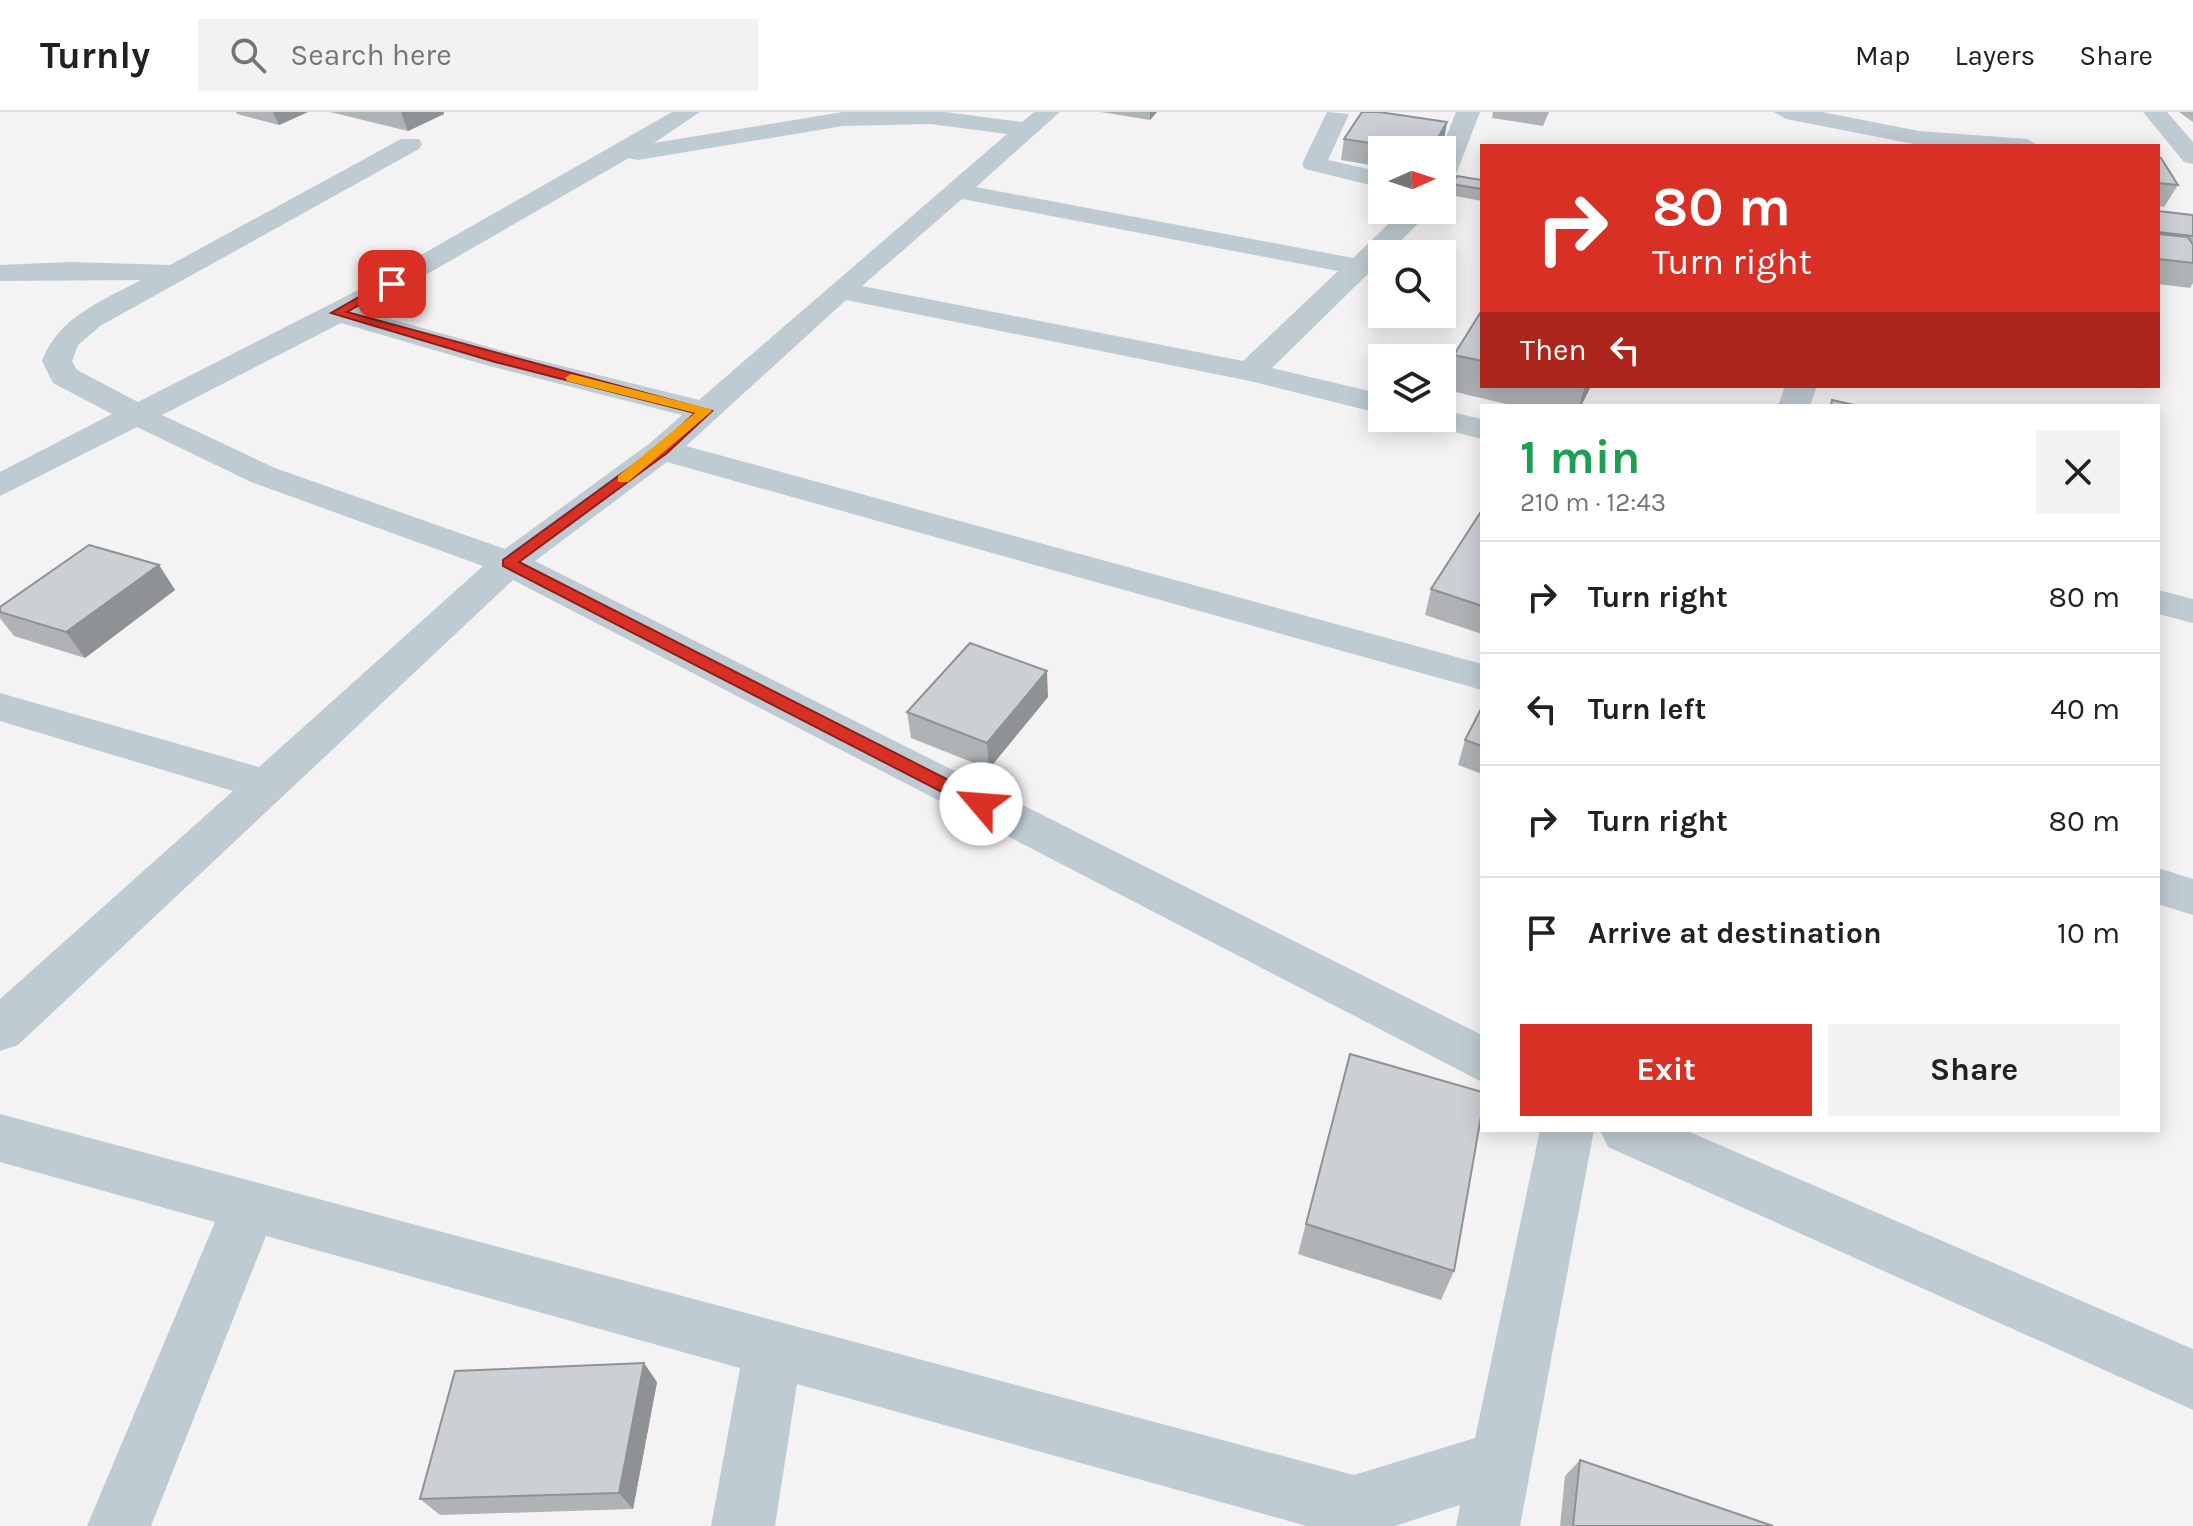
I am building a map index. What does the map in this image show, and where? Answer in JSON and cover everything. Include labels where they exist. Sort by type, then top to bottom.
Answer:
[{"type":"street","points":[[0,486],[337,313],[528,210],[688,112]]},
{"type":"street","points":[[1456,142],[1468,112]]},
{"type":"street","points":[[1786,112],[1920,142],[1974,144]]},
{"type":"street","points":[[2155,112],[2193,158]]},
{"type":"street","points":[[1337,114],[1314,164],[1368,177]]},
{"type":"street","points":[[616,156],[843,119],[930,117],[1038,121]]},
{"type":"street","points":[[0,1030],[509,563],[662,450],[840,290],[1038,121]]},
{"type":"street","points":[[410,144],[90,320],[64,341],[57,361],[64,376],[134,415],[263,475],[509,563],[1480,1059]]},
{"type":"street","points":[[2160,156],[2193,158]]},
{"type":"street","points":[[959,191],[1359,267]]},
{"type":"street","points":[[1250,372],[1404,224]]},
{"type":"street","points":[[0,273],[70,270],[174,273]]},
{"type":"street","points":[[840,290],[1250,372],[1368,401]]},
{"type":"street","points":[[337,313],[500,360],[705,411]]},
{"type":"street","points":[[1456,423],[1480,429]]},
{"type":"street","points":[[662,450],[1480,676]]},
{"type":"street","points":[[2160,603],[2193,611]]},
{"type":"street","points":[[0,707],[269,786]]},
{"type":"street","points":[[2160,887],[2193,897]]},
{"type":"street","points":[[1488,1526],[1567,1132]]},
{"type":"street","points":[[1632,1132],[2193,1380]]},
{"type":"street","points":[[0,1138],[1354,1507],[1501,1461]]},
{"type":"street","points":[[119,1526],[250,1206]]},
{"type":"street","points":[[743,1526],[773,1350]]},
{"type":"building","points":[[1362,112],[1447,122],[1439,136],[1368,136],[1368,143],[1344,139]]},
{"type":"building","points":[[2160,158],[2161,158],[2178,185],[2160,183]]},
{"type":"building","points":[[1456,178],[1480,180],[1480,189],[1456,185]]},
{"type":"building","points":[[2160,211],[2192,215],[2193,236],[2160,232]]},
{"type":"building","points":[[2160,234],[2188,237],[2193,245],[2193,263],[2160,259]]},
{"type":"building","points":[[1480,313],[1480,361],[1456,355],[1456,352]]},
{"type":"building","points":[[1480,513],[1480,605],[1431,589]]},
{"type":"building","points":[[89,545],[159,565],[66,632],[0,612],[0,607]]},
{"type":"building","points":[[970,643],[1047,671],[987,743],[907,712]]},
{"type":"building","points":[[1480,711],[1480,745],[1465,740]]},
{"type":"building","points":[[1350,1054],[1480,1091],[1480,1122],[1454,1271],[1306,1224]]},
{"type":"building","points":[[644,1363],[619,1493],[420,1499],[455,1371]]},
{"type":"building","points":[[1580,1460],[1773,1526],[1573,1526]]},
{"type":"slow traffic","points":[[571,378],[705,411],[662,450],[623,479]]},
{"type":"route","points":[[392,284],[337,313],[500,360],[705,411],[662,450],[509,563],[981,804]]}]
